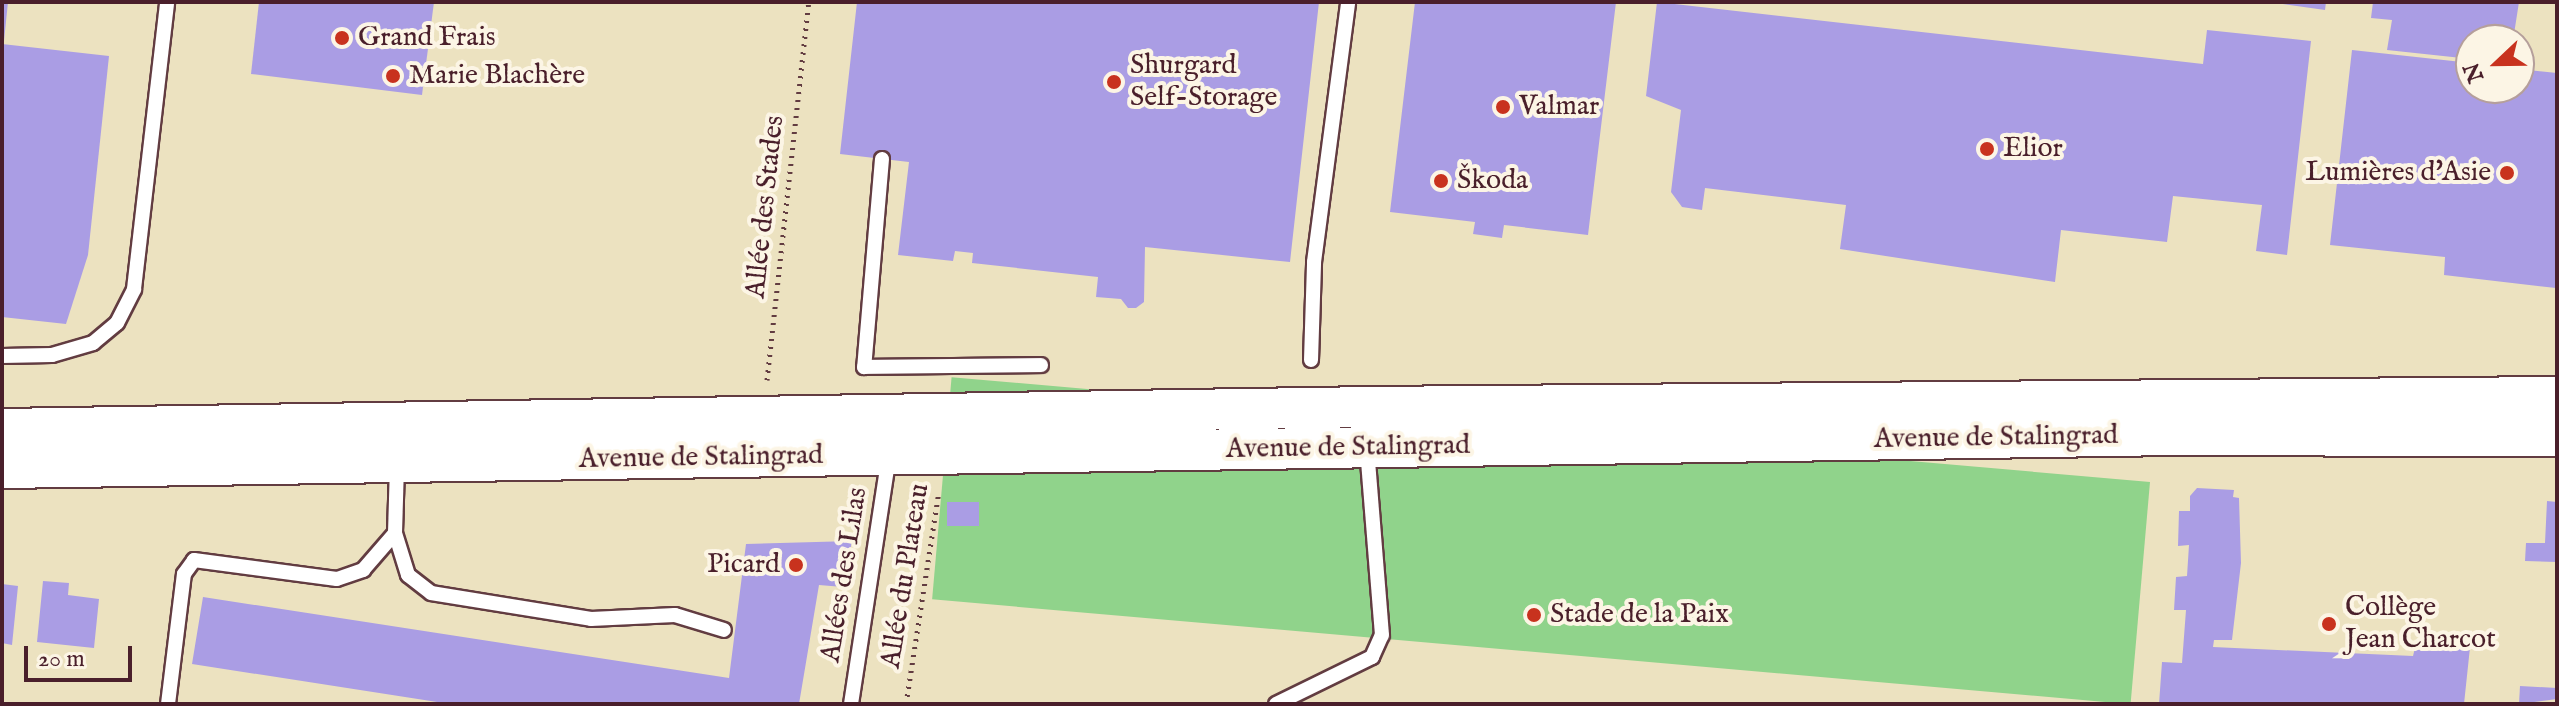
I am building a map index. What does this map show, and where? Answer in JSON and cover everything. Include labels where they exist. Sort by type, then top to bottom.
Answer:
[{"type":"main road","name":"Avenue de Stalingrad","points":[[2,429],[764,417],[2557,397]]},
{"type":"main road","name":"Avenue de Stalingrad","points":[[2,468],[2180,435],[2557,436]]},
{"type":"lane","points":[[2,356],[52,355],[93,343],[117,323],[134,289],[167,2]]},
{"type":"lane","points":[[1311,360],[1314,262],[1348,2]]},
{"type":"lane","points":[[882,159],[864,367],[1041,365]]},
{"type":"lane","points":[[1276,704],[1372,657],[1382,635],[1367,448]]},
{"type":"lane","name":"Allées des Lilas","points":[[851,704],[889,455]]},
{"type":"lane","points":[[397,461],[395,533],[408,575],[431,593],[591,619],[675,615],[724,630]]},
{"type":"lane","points":[[168,704],[184,574],[194,560],[337,579],[363,570],[395,533]]},
{"type":"path","name":"Allée des Stades","points":[[764,417],[809,2]]},
{"type":"path","name":"Allée du Plateau","points":[[906,704],[945,453]]},
{"type":"green space","name":"Stade de la Paix","points":[[952,377],[2150,482],[2131,704],[932,599]]},
{"type":"building","points":[[2,2],[8,2],[4,41],[2,41]]},
{"type":"building","name":"Grand Frais","points":[[259,2],[434,2],[422,95],[251,74]]},
{"type":"building","name":"Shurgard Self-Storage","points":[[857,2],[1319,2],[1290,262],[1145,247],[1144,302],[1136,308],[1128,308],[1121,299],[1096,297],[1098,277],[972,263],[973,253],[955,251],[953,261],[898,255],[909,162],[840,154]]},
{"type":"building","name":"Valmar","points":[[1415,2],[1616,2],[1588,235],[1504,225],[1502,238],[1473,234],[1475,222],[1390,212]]},
{"type":"building","name":"Elior","points":[[1657,2],[2203,64],[2207,30],[2311,41],[2287,255],[2256,251],[2262,205],[2173,196],[2167,242],[2061,230],[2055,282],[1840,249],[1846,205],[1705,188],[1702,210],[1682,207],[1671,192],[1681,110],[1646,96]]},
{"type":"building","points":[[2269,2],[2326,2],[2325,10]]},
{"type":"building","points":[[2373,2],[2519,2],[2516,24],[2455,24],[2455,57],[2387,50],[2392,20],[2371,18]]},
{"type":"building","points":[[2,44],[109,56],[88,255],[66,324],[2,317]]},
{"type":"building","points":[[2352,50],[2455,61],[2455,104],[2535,104],[2535,71],[2557,73],[2556,288],[2444,275],[2445,257],[2330,245]]},
{"type":"building","points":[[2197,488],[2234,490],[2233,497],[2239,498],[2241,563],[2232,640],[2214,640],[2213,647],[2413,656],[2415,648],[2471,638],[2464,704],[2159,704],[2162,662],[2182,663],[2186,610],[2174,610],[2176,577],[2187,576],[2189,545],[2178,546],[2179,511],[2190,511],[2190,496]]},
{"type":"building","points":[[2547,501],[2557,502],[2557,562],[2525,561],[2526,543],[2545,543]]},
{"type":"building","points":[[947,502],[979,502],[979,526],[947,526]]},
{"type":"building","points":[[852,541],[843,587],[819,585],[799,704],[450,704],[192,664],[203,597],[729,678],[746,544]]},
{"type":"building","points":[[43,581],[69,583],[68,595],[99,599],[94,648],[37,642]]},
{"type":"building","points":[[2,584],[18,586],[12,645],[2,643]]},
{"type":"building","points":[[2520,686],[2557,688],[2557,699],[2519,704]]},
{"type":"place","name":"Grand Frais","points":[[342,38]]},
{"type":"place","name":"Marie Blachère","points":[[393,76]]},
{"type":"place","name":"Shurgard Self-Storage","points":[[1114,82]]},
{"type":"place","name":"Valmar","points":[[1503,107]]},
{"type":"place","name":"Elior","points":[[1987,149]]},
{"type":"place","name":"Lumières d'Asie","points":[[2507,173]]},
{"type":"place","name":"Škoda","points":[[1441,181]]},
{"type":"place","name":"Picard","points":[[796,565]]},
{"type":"place","name":"Stade de la Paix","points":[[1534,615]]},
{"type":"place","name":"Collège Jean Charcot","points":[[2329,624]]}]
